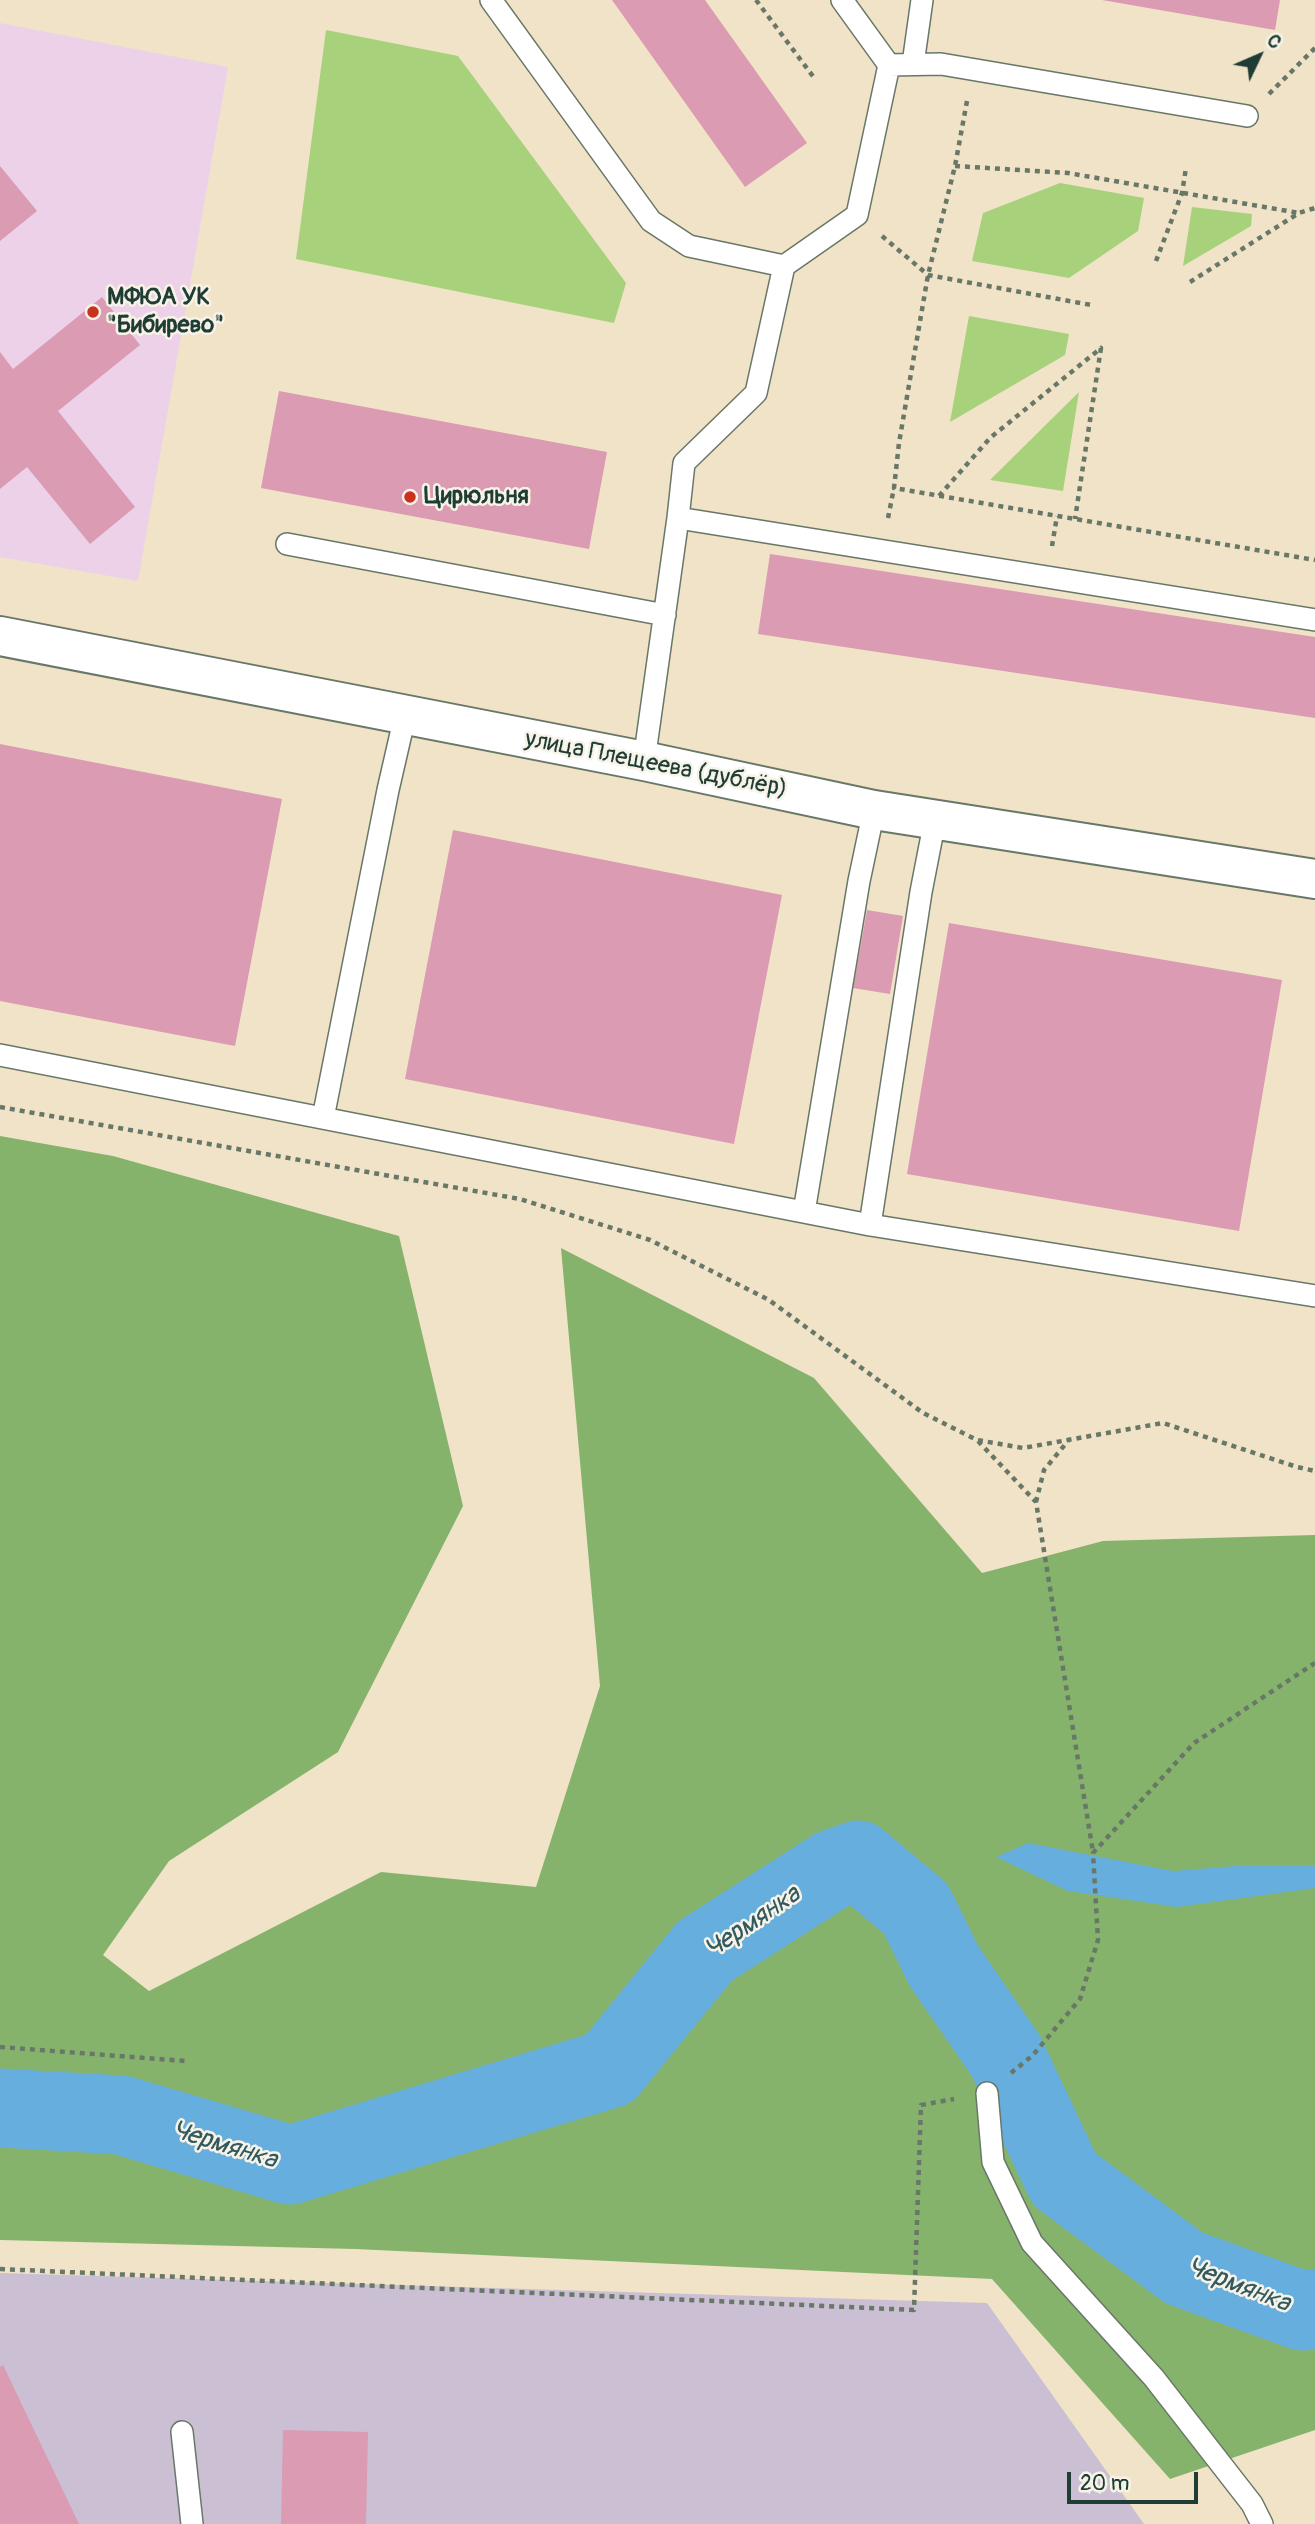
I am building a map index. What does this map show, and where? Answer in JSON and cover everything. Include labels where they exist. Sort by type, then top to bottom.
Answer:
[{"type":"street","name":"улица Плещеева (дублёр)","points":[[0,636],[644,761],[874,810],[1315,879]]},
{"type":"lane","points":[[491,0],[651,221],[689,246],[784,266]]},
{"type":"lane","points":[[644,761],[684,463],[757,393],[784,266],[857,215],[889,65],[842,0]]},
{"type":"lane","points":[[913,64],[922,0]]},
{"type":"lane","points":[[889,65],[941,64],[1247,116]]},
{"type":"lane","points":[[678,518],[1315,620]]},
{"type":"lane","points":[[286,544],[664,615]]},
{"type":"lane","points":[[323,1118],[385,803],[405,716]]},
{"type":"lane","points":[[804,1212],[857,894],[874,810]]},
{"type":"lane","points":[[870,1226],[921,892],[935,820]]},
{"type":"lane","points":[[0,1055],[870,1226],[1315,1296]]},
{"type":"lane","points":[[987,2093],[993,2162],[1032,2243],[1154,2378],[1252,2504],[1262,2524]]},
{"type":"lane","points":[[182,2432],[191,2524]]},
{"type":"path","points":[[756,0],[815,79]]},
{"type":"path","points":[[1247,116],[1315,48]]},
{"type":"path","points":[[972,69],[955,166],[928,275],[899,443],[894,488],[1315,560]]},
{"type":"path","points":[[955,166],[1068,173],[1299,213]]},
{"type":"path","points":[[1156,261],[1182,193],[1186,168]]},
{"type":"path","points":[[1190,282],[1299,213],[1315,208]]},
{"type":"path","points":[[857,215],[928,275],[1091,305]]},
{"type":"path","points":[[939,496],[990,438],[1101,348],[1076,519]]},
{"type":"path","points":[[0,1107],[520,1199],[650,1240],[769,1300],[923,1413],[977,1440],[1023,1448],[1163,1423],[1315,1471]]},
{"type":"path","points":[[977,1440],[1036,1502]]},
{"type":"path","points":[[1033,2054],[1080,1999],[1098,1940],[1093,1853],[1036,1502],[1044,1470],[1068,1440]]},
{"type":"path","points":[[1093,1853],[1194,1743],[1315,1663]]},
{"type":"path","points":[[0,2047],[186,2061]]},
{"type":"path","points":[[0,2269],[914,2310],[921,2105],[987,2093]]},
{"type":"shaded area","name":"МФЮА УК \"Бибирево\"","points":[[0,23],[228,67],[138,581],[0,557]]},
{"type":"shaded area","points":[[0,2273],[987,2303],[1144,2524],[0,2524]]},
{"type":"green space","points":[[326,30],[458,56],[626,283],[614,323],[296,259]]},
{"type":"green space","points":[[1060,183],[1144,198],[1138,231],[1069,278],[972,261],[983,213]]},
{"type":"green space","points":[[1192,207],[1252,214],[1251,226],[1183,266]]},
{"type":"green space","points":[[969,316],[1069,334],[1065,355],[950,422]]},
{"type":"green space","points":[[1079,392],[1063,491],[990,480]]},
{"type":"green space","points":[[0,1136],[113,1156],[399,1236],[463,1506],[338,1752],[169,1861],[103,1955],[149,1991],[381,1872],[536,1887],[600,1686],[561,1248],[814,1378],[982,1573],[1103,1541],[1315,1535],[1315,2430],[1170,2479],[992,2279],[355,2249],[0,2240]]},
{"type":"water","points":[[1028,1843],[1173,1871],[1248,1865],[1315,1865],[1315,1888],[1177,1907],[1068,1891],[996,1857]]},
{"type":"building","points":[[612,0],[705,0],[807,143],[745,187]]},
{"type":"building","points":[[1102,0],[1280,0],[1275,30]]},
{"type":"building","points":[[0,166],[37,211],[0,241]]},
{"type":"building","points":[[102,297],[140,345],[58,411],[135,507],[90,544],[27,467],[0,489],[0,352],[13,369]]},
{"type":"building","points":[[279,391],[607,452],[589,549],[261,488]]},
{"type":"building","points":[[770,554],[1315,637],[1315,718],[758,634]]},
{"type":"building","points":[[0,744],[282,799],[235,1046],[0,1001]]},
{"type":"building","points":[[453,830],[782,895],[734,1144],[405,1079]]},
{"type":"building","points":[[867,910],[903,916],[890,994],[853,988]]},
{"type":"building","points":[[949,923],[1282,980],[1239,1231],[907,1174]]},
{"type":"building","points":[[3,2365],[79,2524],[0,2524],[0,2367]]},
{"type":"building","points":[[283,2430],[368,2432],[366,2524],[281,2524]]},
{"type":"waterway","name":"Чермянка","points":[[0,2108],[121,2115],[290,2165],[609,2069],[705,1951],[833,1869],[858,1860],[916,1909],[944,1966],[1006,2056],[1064,2179],[1184,2268],[1303,2311],[1315,2309]]},
{"type":"place","name":"МФЮА УК \"Бибирево\"","points":[[93,312]]},
{"type":"place","name":"Цирюльня","points":[[410,497]]}]
